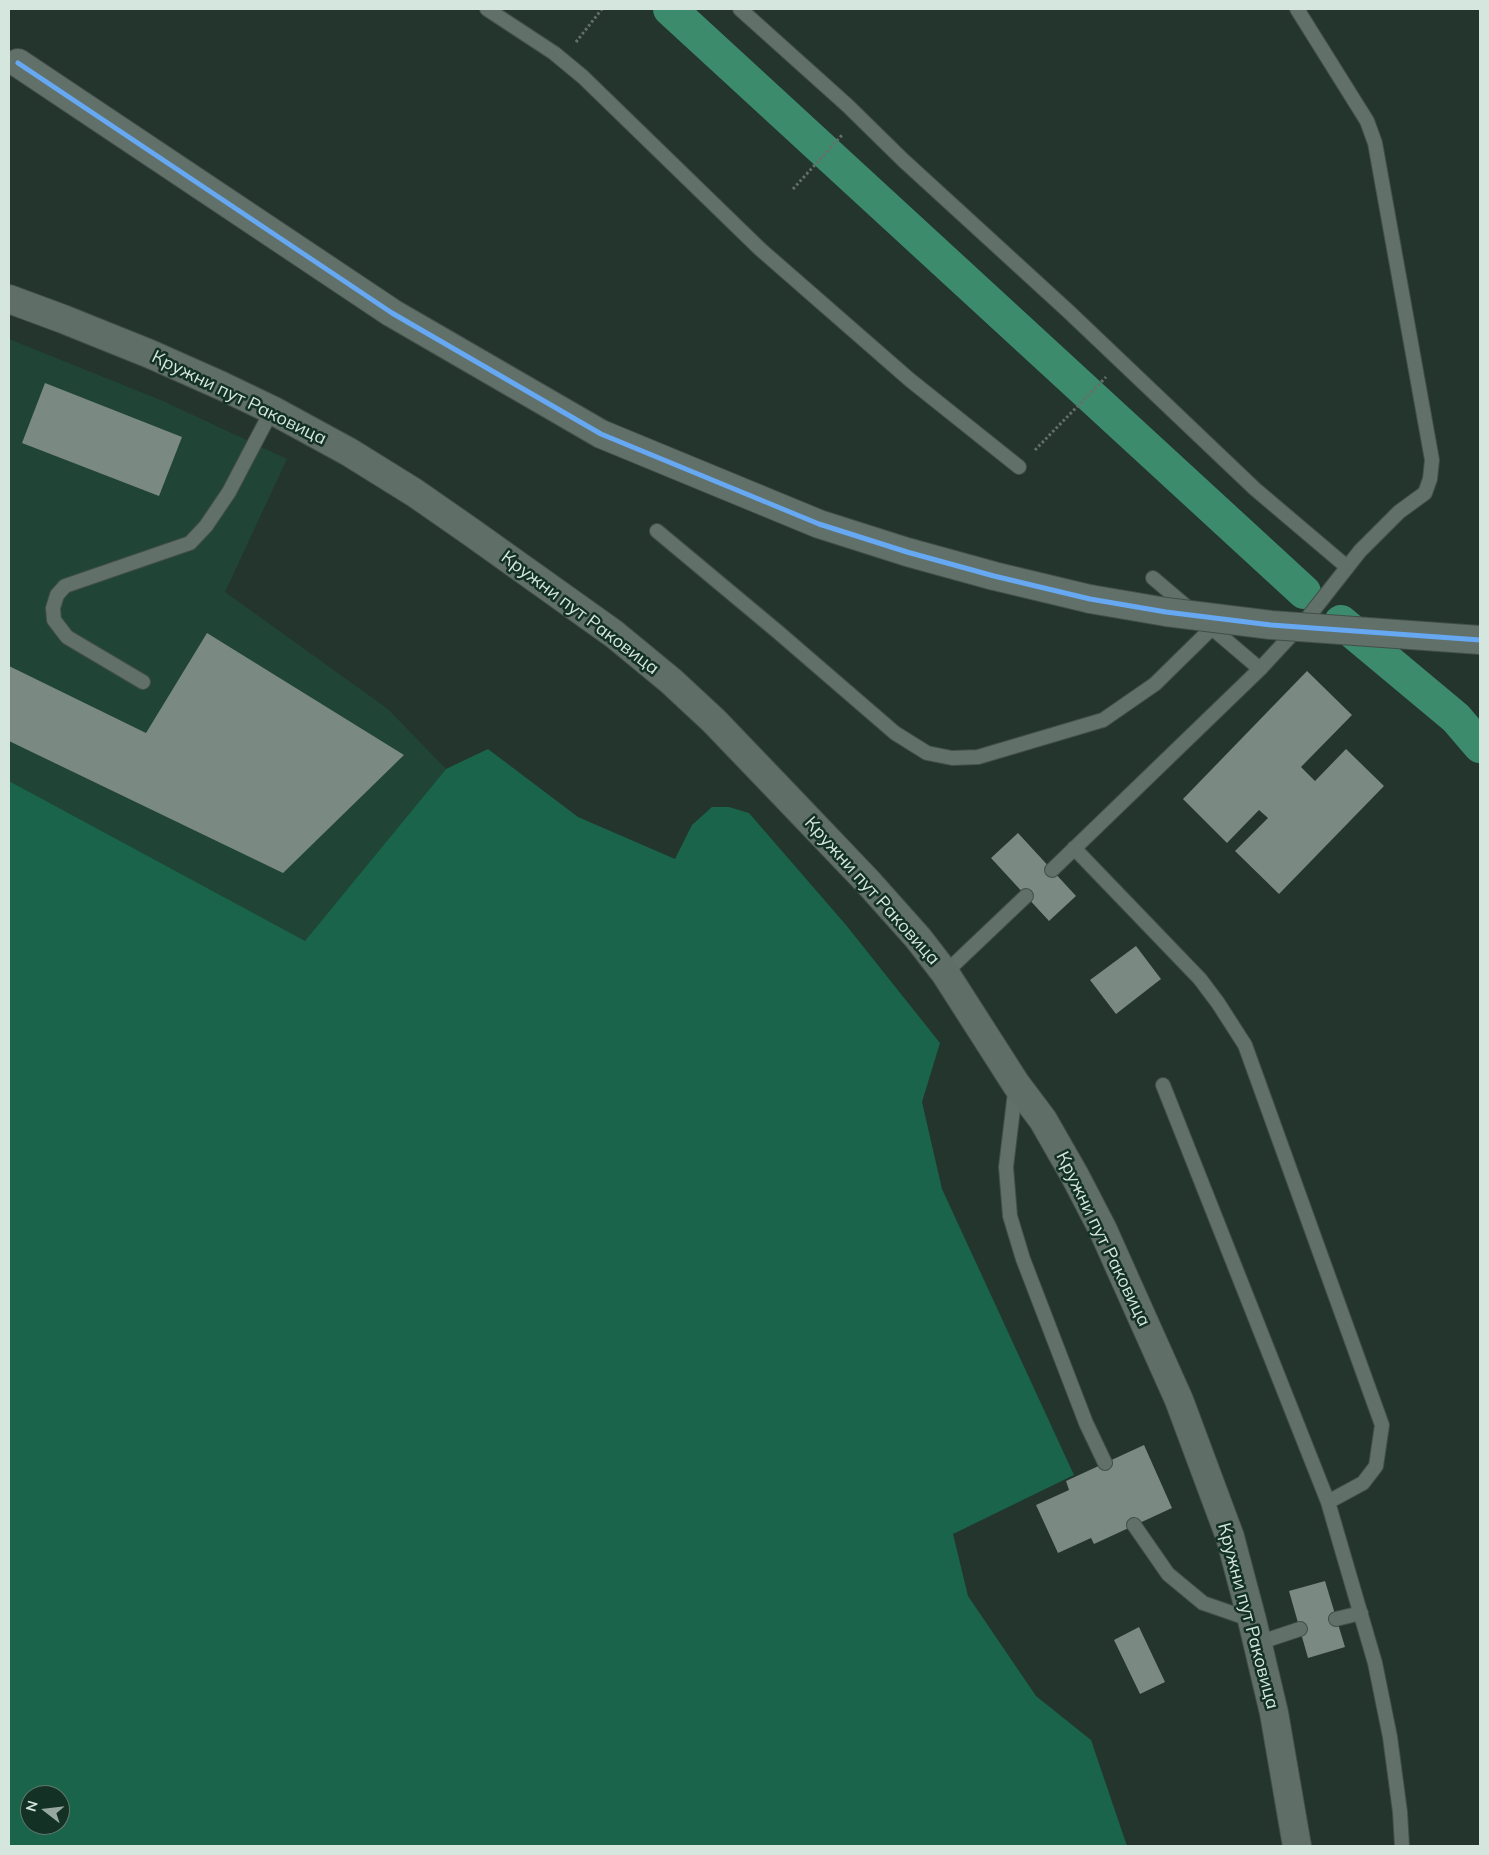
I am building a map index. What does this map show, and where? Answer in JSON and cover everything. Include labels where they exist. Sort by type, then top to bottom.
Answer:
[{"type":"main road","name":"Кружни пут Раковица","points":[[9,299],[150,354],[272,410],[349,452],[471,532],[614,634],[671,681],[714,722],[868,882],[918,938],[945,973],[1016,1084],[1043,1120],[1075,1176],[1103,1230],[1178,1400],[1230,1537],[1276,1722],[1297,1846]]},
{"type":"street","points":[[13,62],[392,313],[601,434],[819,524],[984,573],[1090,598],[1166,612],[1271,625],[1480,640]]},
{"type":"lane","points":[[487,9],[562,60],[583,77],[760,249],[910,380],[1019,467]]},
{"type":"lane","points":[[740,9],[848,106],[910,166],[1068,311],[1255,489],[1347,567]]},
{"type":"lane","points":[[1052,870],[1260,669],[1309,616],[1360,551],[1399,512],[1425,493],[1430,479],[1432,460],[1375,143],[1367,122],[1297,9]]},
{"type":"lane","points":[[143,682],[67,637],[54,620],[53,608],[57,595],[65,586],[190,543],[206,526],[229,492],[272,410]]},
{"type":"lane","points":[[657,531],[895,733],[926,753],[952,758],[978,757],[1103,720],[1156,684],[1212,628]]},
{"type":"lane","points":[[1153,578],[1260,669]]},
{"type":"lane","points":[[1074,848],[1200,980],[1218,1003],[1245,1045],[1382,1425],[1376,1466],[1363,1483],[1328,1502]]},
{"type":"lane","points":[[945,973],[1026,896]]},
{"type":"lane","points":[[1016,1084],[1006,1166],[1010,1216],[1023,1259],[1086,1423],[1105,1463]]},
{"type":"lane","points":[[1163,1085],[1328,1502],[1375,1663],[1390,1737],[1400,1812],[1402,1846]]},
{"type":"lane","points":[[1134,1525],[1168,1574],[1202,1603],[1255,1632],[1300,1629]]},
{"type":"lane","points":[[1336,1619],[1361,1613]]},
{"type":"path","points":[[562,60],[602,9]]},
{"type":"path","points":[[793,189],[845,131]]},
{"type":"path","points":[[1047,435],[1106,377]]},
{"type":"shaded area","points":[[9,339],[163,401],[287,459],[225,592],[388,709],[446,769],[305,942],[9,781]]},
{"type":"green space","points":[[488,749],[578,817],[675,859],[692,825],[712,807],[729,807],[749,813],[846,925],[940,1043],[922,1102],[942,1189],[1074,1475],[953,1534],[968,1596],[1036,1696],[1091,1740],[1127,1846],[9,1846],[9,781],[305,941],[446,769]]},
{"type":"building","points":[[45,383],[182,437],[159,496],[22,443]]},
{"type":"building","points":[[207,633],[404,755],[283,873],[9,741],[9,666],[146,733]]},
{"type":"building","points":[[1307,671],[1352,715],[1301,767],[1315,781],[1346,749],[1384,786],[1279,894],[1235,851],[1268,818],[1259,810],[1227,843],[1183,799]]},
{"type":"building","points":[[1018,833],[1076,896],[1049,921],[991,858]]},
{"type":"building","points":[[1136,946],[1161,979],[1116,1014],[1090,980]]},
{"type":"building","points":[[1144,1445],[1172,1508],[1094,1544],[1091,1538],[1058,1553],[1036,1505],[1069,1490],[1066,1481]]},
{"type":"building","points":[[1325,1581],[1345,1647],[1308,1658],[1289,1591]]},
{"type":"building","points":[[1139,1627],[1165,1682],[1140,1694],[1114,1640]]},
{"type":"waterway","points":[[670,9],[1304,592]]},
{"type":"waterway","points":[[1341,622],[1456,718],[1480,746]]},
{"type":"cycle path","points":[[18,63],[392,313],[601,434],[819,524],[907,552],[994,576],[1090,599],[1166,612],[1271,625],[1480,640]]}]
